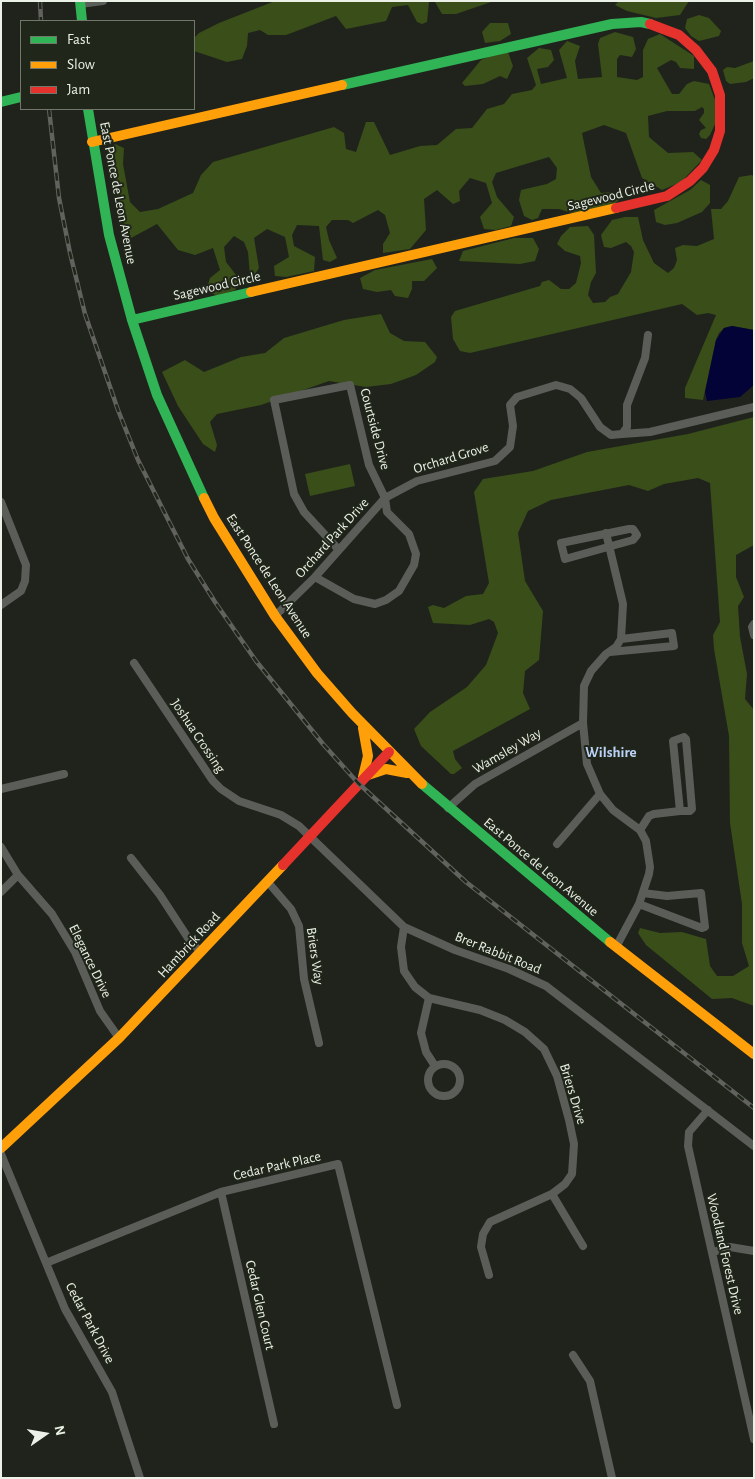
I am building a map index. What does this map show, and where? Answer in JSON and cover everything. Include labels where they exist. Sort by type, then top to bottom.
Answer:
[{"type":"street","points":[[82,20],[80,3],[103,1]]},
{"type":"street","name":"Sagewood Circle","points":[[92,142],[603,26],[641,22],[656,25],[679,35],[696,50],[712,71],[720,95],[720,131],[714,150],[703,168],[690,182],[667,196],[132,320]]},
{"type":"street","points":[[1,102],[20,98]]},
{"type":"street","name":"East Ponce de Leon Avenue","points":[[88,110],[109,234],[132,320],[158,395],[191,472],[214,518],[275,616],[317,673],[363,726],[410,774],[448,808],[616,947],[754,1054]]},
{"type":"street","points":[[622,434],[627,427],[627,405],[645,358],[648,336]]},
{"type":"street","name":"Courtside Drive","points":[[339,550],[304,512],[294,494],[279,433],[274,400],[350,384],[369,465],[385,498]]},
{"type":"street","name":"Orchard Grove","points":[[385,498],[417,481],[496,460],[510,447],[513,426],[510,405],[517,397],[556,385],[570,389],[581,398],[600,428],[611,435],[622,434]]},
{"type":"street","points":[[622,434],[650,432],[754,407]]},
{"type":"street","points":[[316,577],[354,599],[375,604],[386,600],[399,591],[414,565],[416,554],[409,534],[387,512],[385,498]]},
{"type":"street","name":"Orchard Park Drive","points":[[275,616],[316,577],[385,498]]},
{"type":"street","points":[[1,502],[26,565],[25,581],[21,591],[1,605]]},
{"type":"street","points":[[634,529],[637,535],[633,540],[609,547],[565,559],[562,544],[606,533],[634,529]]},
{"type":"street","points":[[606,533],[619,579],[623,604],[621,639],[591,671],[584,686],[583,723],[587,764],[600,794],[613,810],[640,830],[646,840],[650,867],[644,893],[616,947]]},
{"type":"street","points":[[754,624],[752,627],[754,635]]},
{"type":"street","points":[[610,652],[674,646],[673,634],[671,633],[621,639]]},
{"type":"street","name":"Joshua Crossing","points":[[134,663],[212,781],[239,801],[280,814],[308,836]]},
{"type":"street","name":"Wamsley Way","points":[[448,808],[475,784],[583,723]]},
{"type":"street","points":[[363,726],[368,756],[363,778]]},
{"type":"street","points":[[640,830],[648,816],[690,811],[692,809],[686,739],[684,737],[673,741],[680,811]]},
{"type":"street","name":"Hambrick Road","points":[[1,1148],[119,1038],[389,752]]},
{"type":"street","points":[[363,778],[386,769],[410,774]]},
{"type":"street","points":[[1,789],[64,774]]},
{"type":"street","points":[[557,844],[600,794]]},
{"type":"street","name":"Brer Rabbit Road","points":[[308,836],[404,927],[454,950],[509,969],[546,986],[754,1146]]},
{"type":"street","name":"Elegance Drive","points":[[1,847],[18,875],[52,914],[75,952],[100,1010],[119,1038]]},
{"type":"street","points":[[131,858],[160,895],[192,944],[202,952]]},
{"type":"street","points":[[1,892],[18,875]]},
{"type":"street","name":"Briers Way","points":[[267,881],[291,909],[299,926],[304,979],[320,1043]]},
{"type":"street","points":[[639,904],[702,928],[705,927],[700,893],[667,896],[644,893]]},
{"type":"street","name":"Briers Drive","points":[[404,927],[401,947],[404,971],[415,988],[429,998],[480,1010],[505,1020],[524,1032],[544,1049],[557,1076],[574,1144],[572,1174],[565,1184],[552,1194],[490,1222],[483,1234],[481,1247],[490,1275]]},
{"type":"street","points":[[429,998],[421,1033],[426,1052],[435,1066]]},
{"type":"street","points":[[442,1064],[453,1066],[460,1076],[459,1087],[450,1096],[444,1097],[433,1094],[427,1083],[427,1077],[435,1066],[442,1064]]},
{"type":"street","name":"Woodland Forest Drive","points":[[708,1110],[689,1132],[688,1146],[754,1439]]},
{"type":"street","name":"Cedar Park Drive","points":[[1,1154],[65,1309],[112,1392],[140,1478]]},
{"type":"street","name":"Cedar Park Place","points":[[46,1263],[221,1192],[338,1164],[397,1405]]},
{"type":"street","name":"Cedar Glen Court","points":[[221,1192],[274,1424]]},
{"type":"street","points":[[552,1194],[584,1246]]},
{"type":"street","points":[[712,1252],[730,1248],[754,1251]]},
{"type":"street","points":[[573,1355],[590,1381],[612,1478]]},
{"type":"green space","points":[[275,1],[494,1],[456,14],[442,14],[435,2],[429,2],[427,22],[422,24],[417,22],[408,5],[392,7],[386,21],[346,29],[336,16],[286,35],[268,35],[260,30],[248,33],[247,46],[242,59],[227,62],[195,51],[195,37],[219,23]]},
{"type":"green space","points":[[619,1],[689,1],[680,15],[656,18],[627,11],[615,5]]},
{"type":"green space","points":[[699,15],[709,18],[721,31],[719,36],[699,41],[691,36],[685,28],[687,19]]},
{"type":"green space","points":[[490,23],[508,23],[511,34],[500,41],[485,43],[482,32]]},
{"type":"green space","points":[[615,32],[633,37],[636,49],[632,57],[620,55],[617,59],[617,77],[637,80],[643,77],[643,50],[648,39],[660,34],[694,56],[694,69],[680,68],[676,62],[671,60],[657,68],[672,94],[679,94],[687,84],[694,81],[709,84],[717,105],[716,122],[706,139],[701,138],[699,134],[701,130],[706,128],[699,120],[704,113],[702,107],[695,111],[667,111],[648,116],[649,137],[668,153],[693,152],[702,160],[681,182],[662,190],[642,178],[626,133],[604,125],[582,133],[591,177],[601,193],[613,192],[619,200],[612,206],[572,213],[559,209],[542,209],[538,218],[532,220],[524,216],[519,200],[521,190],[547,184],[556,179],[557,168],[549,157],[496,173],[492,182],[497,197],[514,217],[511,226],[496,230],[484,229],[480,217],[492,203],[486,183],[470,178],[459,191],[460,201],[453,204],[437,190],[424,199],[426,230],[410,249],[383,253],[383,244],[390,233],[385,215],[378,210],[353,223],[348,220],[332,220],[326,227],[329,240],[337,258],[330,262],[323,260],[319,226],[297,225],[292,235],[294,246],[315,257],[314,271],[286,277],[275,276],[274,266],[289,257],[285,237],[267,229],[254,238],[259,268],[255,274],[250,276],[248,252],[244,242],[234,236],[224,247],[226,262],[240,280],[235,290],[218,296],[206,291],[210,278],[220,270],[213,248],[195,255],[178,250],[157,224],[131,238],[125,230],[112,170],[110,149],[115,144],[124,148],[123,164],[130,202],[140,212],[158,209],[193,193],[201,175],[213,162],[334,127],[344,133],[346,149],[356,152],[366,122],[374,122],[390,155],[420,146],[437,145],[456,129],[472,128],[487,109],[504,104],[512,94],[532,90],[536,85],[527,58],[539,48],[551,50],[554,60],[548,67],[537,69],[541,84],[567,78],[559,50],[567,41],[580,46],[575,61],[578,79],[602,77],[598,44],[600,38]]},
{"type":"green space","points":[[508,52],[513,66],[507,79],[500,76],[483,84],[465,86],[462,83],[481,60],[495,54]]},
{"type":"green space","points":[[754,61],[754,78],[746,82],[730,84],[726,81],[723,70],[727,67],[735,68]]},
{"type":"green space","points":[[752,175],[754,177],[754,330],[732,326],[724,328],[719,333],[703,400],[685,398],[685,388],[716,315],[708,313],[697,315],[682,304],[470,353],[460,351],[453,339],[451,317],[455,311],[540,286],[542,282],[549,280],[561,289],[569,289],[576,283],[581,263],[580,256],[565,251],[557,244],[561,236],[570,227],[588,226],[594,235],[596,273],[591,282],[588,295],[593,303],[605,302],[610,297],[618,294],[631,272],[634,252],[631,246],[626,242],[611,248],[604,247],[601,235],[612,220],[638,217],[643,240],[654,263],[668,273],[674,268],[677,260],[675,248],[683,245],[697,246],[714,239],[711,209],[721,209],[728,201],[739,177]]},
{"type":"green space","points":[[701,180],[710,185],[710,203],[702,212],[677,223],[665,225],[656,222],[654,210],[690,190]]},
{"type":"green space","points":[[514,238],[533,238],[539,249],[535,261],[520,264],[459,261],[463,251]]},
{"type":"green space","points":[[432,259],[437,268],[424,281],[412,281],[412,289],[408,298],[395,296],[391,290],[377,292],[363,289],[360,278],[375,270]]},
{"type":"green space","points":[[381,314],[390,333],[404,341],[425,342],[437,357],[435,362],[416,375],[391,384],[366,387],[329,381],[261,405],[217,414],[210,422],[217,445],[215,452],[203,444],[178,406],[162,372],[185,360],[204,372],[241,357],[265,353],[284,338],[344,320]]},
{"type":"green space","points":[[754,417],[754,545],[736,555],[736,577],[744,597],[738,606],[740,637],[747,674],[745,699],[754,710],[754,1006],[732,998],[712,999],[646,945],[638,933],[640,928],[660,933],[682,932],[706,939],[710,966],[717,976],[733,976],[749,966],[742,943],[742,904],[730,823],[729,736],[714,649],[713,635],[720,622],[710,483],[698,478],[664,484],[648,491],[629,485],[551,500],[528,511],[518,533],[525,581],[543,611],[539,660],[525,671],[523,693],[530,709],[453,751],[455,759],[462,768],[454,774],[451,774],[421,746],[414,729],[430,712],[467,687],[486,665],[498,633],[494,622],[489,619],[470,625],[433,623],[428,607],[433,605],[444,608],[466,596],[483,594],[489,583],[474,492],[483,479],[533,471],[587,452],[688,434]]},
{"type":"green space","points":[[350,464],[355,486],[310,496],[305,474]]},
{"type":"shaded area","points":[[732,326],[754,330],[754,385],[740,397],[707,401],[705,392],[716,340],[724,328]]},
{"type":"railway","points":[[40,1],[41,20]]},
{"type":"railway","points":[[49,110],[59,198],[70,253],[85,314],[118,410],[138,460],[188,559],[256,661],[323,744],[358,783],[466,882],[754,1108]]},
{"type":"traffic: fast","points":[[80,1],[82,20]]},
{"type":"traffic: fast","points":[[342,85],[612,24],[641,22],[650,24]]},
{"type":"traffic: fast","points":[[1,102],[20,97]]},
{"type":"traffic: fast","points":[[88,110],[109,235],[132,320],[157,395],[204,498]]},
{"type":"traffic: fast","points":[[132,320],[251,292]]},
{"type":"traffic: fast","points":[[422,784],[610,942]]},
{"type":"traffic: slow","points":[[92,142],[342,85]]},
{"type":"traffic: slow","points":[[251,292],[616,208]]},
{"type":"traffic: slow","points":[[204,498],[214,518],[275,616],[317,673],[352,713],[422,784]]},
{"type":"traffic: slow","points":[[363,728],[368,756],[363,777]]},
{"type":"traffic: slow","points":[[368,775],[386,769],[407,773]]},
{"type":"traffic: slow","points":[[1,1148],[119,1038],[283,865]]},
{"type":"traffic: slow","points":[[610,942],[754,1054]]},
{"type":"traffic: jam","points":[[616,208],[667,196],[690,181],[703,168],[714,150],[720,131],[720,95],[712,71],[696,50],[679,35],[650,24]]},
{"type":"traffic: jam","points":[[283,865],[389,752]]},
{"type":"district","name":"Wilshire","points":[[611,752]]}]
